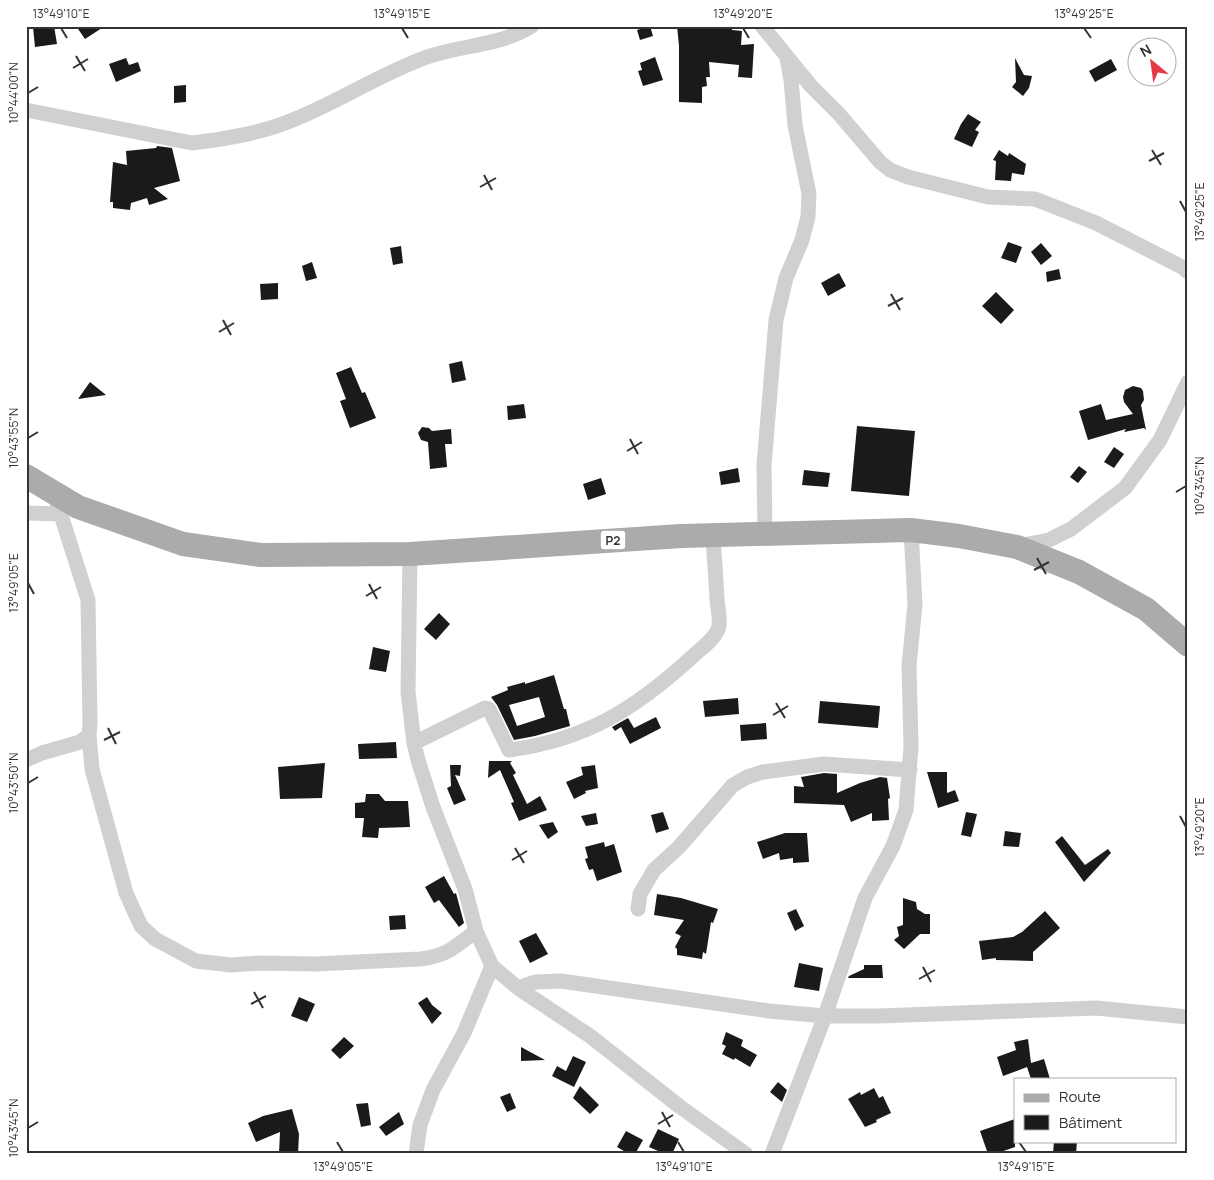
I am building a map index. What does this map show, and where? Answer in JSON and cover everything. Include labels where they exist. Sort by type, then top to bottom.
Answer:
[{"type":"main road","name":"P2","points":[[26,476],[58,503],[78,506],[183,544],[261,555],[410,554],[713,535],[911,530],[959,536],[1017,547],[1079,572],[1146,609],[1188,645]]},
{"type":"street","points":[[26,110],[192,143],[211,141],[283,124],[399,67],[429,56],[506,38],[532,26]]},
{"type":"street","points":[[768,29],[811,86],[839,114],[880,162],[890,170],[908,177],[988,197],[1035,199],[1096,223],[1182,267],[1188,272]]},
{"type":"street","points":[[765,534],[764,465],[776,320],[786,278],[802,240],[808,216],[809,194],[795,125],[787,56]]},
{"type":"street","points":[[1017,547],[1049,540],[1071,529],[1124,488],[1160,440],[1188,382]]},
{"type":"street","points":[[26,513],[58,503],[88,600],[90,722],[88,735],[92,768],[126,893],[141,926],[155,939],[196,961],[231,965],[315,964],[436,957],[451,950],[476,931]]},
{"type":"street","points":[[772,1154],[825,1016],[865,898],[893,846],[906,810],[911,747],[909,666],[914,604],[911,530]]},
{"type":"street","points":[[413,737],[485,708],[489,709],[508,750],[539,745],[581,733],[622,712],[649,694],[717,631],[719,626],[713,535]]},
{"type":"street","points":[[410,554],[408,692],[413,737],[418,760],[434,807],[465,889],[476,931],[492,966],[518,988],[590,1036],[679,1106],[746,1154]]},
{"type":"street","points":[[26,760],[42,753],[80,742],[88,735]]},
{"type":"street","points":[[638,909],[640,894],[654,870],[679,847],[733,785],[746,777],[763,772],[824,764],[910,770]]},
{"type":"street","points":[[416,1154],[420,1125],[433,1090],[464,1033],[492,966]]},
{"type":"street","points":[[518,988],[535,982],[560,981],[769,1011],[825,1016],[879,1016],[1096,1008],[1188,1017]]},
{"type":"building","points":[[54,26],[57,44],[35,47],[33,27]]},
{"type":"building","points":[[76,26],[105,26],[85,39]]},
{"type":"building","points":[[650,26],[653,36],[640,40],[637,30]]},
{"type":"building","points":[[677,26],[732,26],[732,30],[742,31],[741,45],[754,44],[752,78],[738,77],[739,65],[709,62],[710,77],[706,77],[707,86],[702,87],[702,103],[679,102]]},
{"type":"building","points":[[655,57],[663,80],[643,86],[638,71],[642,70],[640,63]]},
{"type":"building","points":[[126,58],[129,65],[138,62],[141,71],[116,82],[109,64]]},
{"type":"building","points":[[1015,58],[1024,75],[1032,76],[1029,88],[1023,96],[1012,87],[1016,82]]},
{"type":"building","points":[[1111,59],[1117,70],[1095,82],[1089,71]]},
{"type":"building","points":[[186,85],[186,102],[174,103],[174,86]]},
{"type":"building","points":[[968,114],[981,122],[975,130],[979,132],[972,147],[954,139]]},
{"type":"building","points":[[157,146],[172,148],[180,181],[154,188],[168,199],[149,205],[147,198],[131,203],[130,210],[113,208],[113,202],[110,202],[113,162],[127,165],[126,151],[156,148]]},
{"type":"building","points":[[999,150],[1008,156],[1009,153],[1026,164],[1024,175],[1012,173],[1011,181],[995,180],[996,161],[993,160]]},
{"type":"building","points":[[1008,242],[1022,247],[1016,263],[1001,258]]},
{"type":"building","points":[[1041,243],[1052,256],[1041,265],[1031,252]]},
{"type":"building","points":[[401,246],[403,263],[393,265],[390,248]]},
{"type":"building","points":[[312,262],[317,278],[306,281],[302,266]]},
{"type":"building","points":[[1059,269],[1061,279],[1047,282],[1046,272]]},
{"type":"building","points":[[839,273],[846,286],[828,296],[821,283]]},
{"type":"building","points":[[278,283],[278,299],[261,300],[260,284]]},
{"type":"building","points":[[996,292],[1014,310],[1001,324],[982,306]]},
{"type":"building","points":[[462,361],[466,380],[452,383],[449,364]]},
{"type":"building","points":[[351,367],[362,393],[365,392],[376,418],[350,428],[340,401],[346,399],[336,373]]},
{"type":"building","points":[[90,382],[106,395],[78,399]]},
{"type":"building","points":[[1133,386],[1141,388],[1143,391],[1144,400],[1141,405],[1146,430],[1144,428],[1124,432],[1126,429],[1088,440],[1079,411],[1101,404],[1106,420],[1133,414],[1124,402],[1123,397],[1125,390]]},
{"type":"building","points":[[524,404],[526,418],[508,420],[507,406]]},
{"type":"building","points":[[857,426],[915,431],[909,496],[851,491]]},
{"type":"building","points":[[422,427],[429,428],[432,431],[451,429],[452,444],[445,444],[447,467],[430,469],[428,442],[421,440],[418,433]]},
{"type":"building","points":[[1114,447],[1124,454],[1114,468],[1104,462]]},
{"type":"building","points":[[1079,466],[1087,472],[1078,483],[1070,477]]},
{"type":"building","points":[[738,468],[740,482],[721,485],[719,472]]},
{"type":"building","points":[[804,470],[830,473],[828,487],[802,485]]},
{"type":"building","points":[[601,478],[606,494],[588,500],[583,484]]},
{"type":"building","points":[[439,613],[450,624],[436,640],[424,629]]},
{"type":"building","points":[[373,647],[390,651],[386,672],[369,669]]},
{"type":"building","points":[[554,675],[570,726],[514,740],[497,705],[491,697],[508,690],[507,687],[525,682],[525,684]],"holes":[[[539,697],[545,717],[517,726],[509,705]]]},
{"type":"building","points":[[738,698],[739,714],[705,717],[703,701]]},
{"type":"building","points":[[820,701],[880,706],[878,728],[818,723]]},
{"type":"building","points":[[656,717],[661,728],[630,744],[621,727],[615,731],[612,727],[628,718],[634,728]]},
{"type":"building","points":[[766,723],[767,739],[741,741],[740,725]]},
{"type":"building","points":[[396,742],[397,758],[359,759],[358,744]]},
{"type":"building","points":[[489,761],[512,761],[510,763],[516,773],[513,775],[527,804],[540,796],[547,810],[519,821],[511,803],[514,802],[500,770],[488,778]]},
{"type":"building","points":[[325,763],[322,798],[280,799],[278,767]]},
{"type":"building","points":[[450,765],[461,765],[460,776],[455,775],[466,800],[454,805],[447,788],[451,786]]},
{"type":"building","points":[[595,765],[598,788],[585,791],[586,793],[574,799],[566,782],[583,775],[581,767]]},
{"type":"building","points":[[927,772],[947,772],[947,793],[955,790],[959,801],[938,808]]},
{"type":"building","points":[[824,773],[837,774],[837,793],[880,777],[887,778],[890,798],[888,799],[889,820],[872,821],[872,813],[851,822],[844,805],[794,803],[794,786],[804,787],[801,777]]},
{"type":"building","points":[[366,794],[379,794],[385,801],[408,801],[410,827],[379,828],[378,838],[362,837],[364,818],[355,818],[355,803],[365,802]]},
{"type":"building","points":[[663,812],[669,829],[656,833],[651,815]]},
{"type":"building","points":[[966,812],[977,814],[971,837],[961,835]]},
{"type":"building","points":[[596,813],[598,824],[586,826],[581,816]]},
{"type":"building","points":[[553,822],[558,832],[548,839],[539,825]]},
{"type":"building","points":[[1005,831],[1021,833],[1019,847],[1003,846]]},
{"type":"building","points":[[785,833],[807,833],[809,862],[793,863],[793,858],[780,860],[779,853],[763,859],[757,842]]},
{"type":"building","points":[[1062,836],[1085,865],[1108,849],[1111,853],[1084,882],[1055,842]]},
{"type":"building","points":[[604,842],[605,847],[614,844],[622,872],[597,881],[593,869],[589,870],[585,859],[588,858],[585,847]]},
{"type":"building","points":[[444,876],[454,894],[456,893],[464,923],[459,927],[439,900],[434,903],[425,887]]},
{"type":"building","points":[[657,894],[681,898],[718,909],[713,923],[711,922],[706,954],[703,952],[702,959],[677,955],[675,947],[681,936],[675,933],[684,920],[654,915]]},
{"type":"building","points":[[903,898],[916,902],[917,909],[925,914],[930,914],[930,934],[920,934],[904,949],[894,940],[899,936],[897,927],[903,925]]},
{"type":"building","points":[[796,909],[804,926],[795,931],[787,913]]},
{"type":"building","points":[[1045,911],[1060,928],[1033,952],[1033,961],[996,960],[996,958],[982,960],[979,941],[1013,937],[1022,932]]},
{"type":"building","points":[[405,915],[406,929],[390,930],[389,916]]},
{"type":"building","points":[[536,933],[548,954],[530,963],[519,941]]},
{"type":"building","points":[[799,963],[823,968],[819,991],[794,987]]},
{"type":"building","points":[[864,965],[882,965],[883,978],[848,978],[864,969]]},
{"type":"building","points":[[299,997],[315,1004],[307,1022],[291,1016]]},
{"type":"building","points":[[427,997],[432,1005],[442,1013],[432,1024],[418,1003]]},
{"type":"building","points":[[726,1032],[743,1040],[741,1046],[757,1055],[750,1067],[735,1058],[734,1060],[722,1054],[726,1046],[722,1044]]},
{"type":"building","points":[[344,1037],[354,1046],[340,1059],[331,1050]]},
{"type":"building","points":[[1028,1039],[1031,1063],[1044,1059],[1050,1078],[1031,1078],[1027,1067],[1003,1076],[997,1057],[1016,1050],[1014,1042]]},
{"type":"building","points":[[521,1047],[545,1060],[521,1061]]},
{"type":"building","points":[[573,1056],[586,1062],[574,1087],[552,1076],[557,1066],[566,1071]]},
{"type":"building","points":[[778,1082],[787,1090],[782,1102],[770,1092]]},
{"type":"building","points":[[580,1086],[599,1105],[590,1114],[573,1098]]},
{"type":"building","points":[[874,1088],[879,1098],[883,1096],[891,1113],[865,1127],[848,1099],[860,1092],[861,1095]]},
{"type":"building","points":[[510,1093],[516,1108],[507,1112],[500,1097]]},
{"type":"building","points":[[368,1103],[371,1125],[361,1127],[356,1104]]},
{"type":"building","points":[[292,1109],[299,1134],[298,1154],[279,1154],[280,1132],[256,1142],[248,1123],[263,1116]]},
{"type":"building","points":[[399,1112],[404,1124],[386,1136],[379,1127]]},
{"type":"building","points":[[1014,1119],[1015,1147],[995,1154],[988,1154],[980,1131]]},
{"type":"building","points":[[658,1129],[679,1139],[672,1154],[665,1154],[649,1147]]},
{"type":"building","points":[[626,1131],[643,1140],[635,1154],[629,1154],[617,1147]]},
{"type":"building","points":[[1054,1142],[1077,1142],[1076,1154],[1053,1154]]}]
